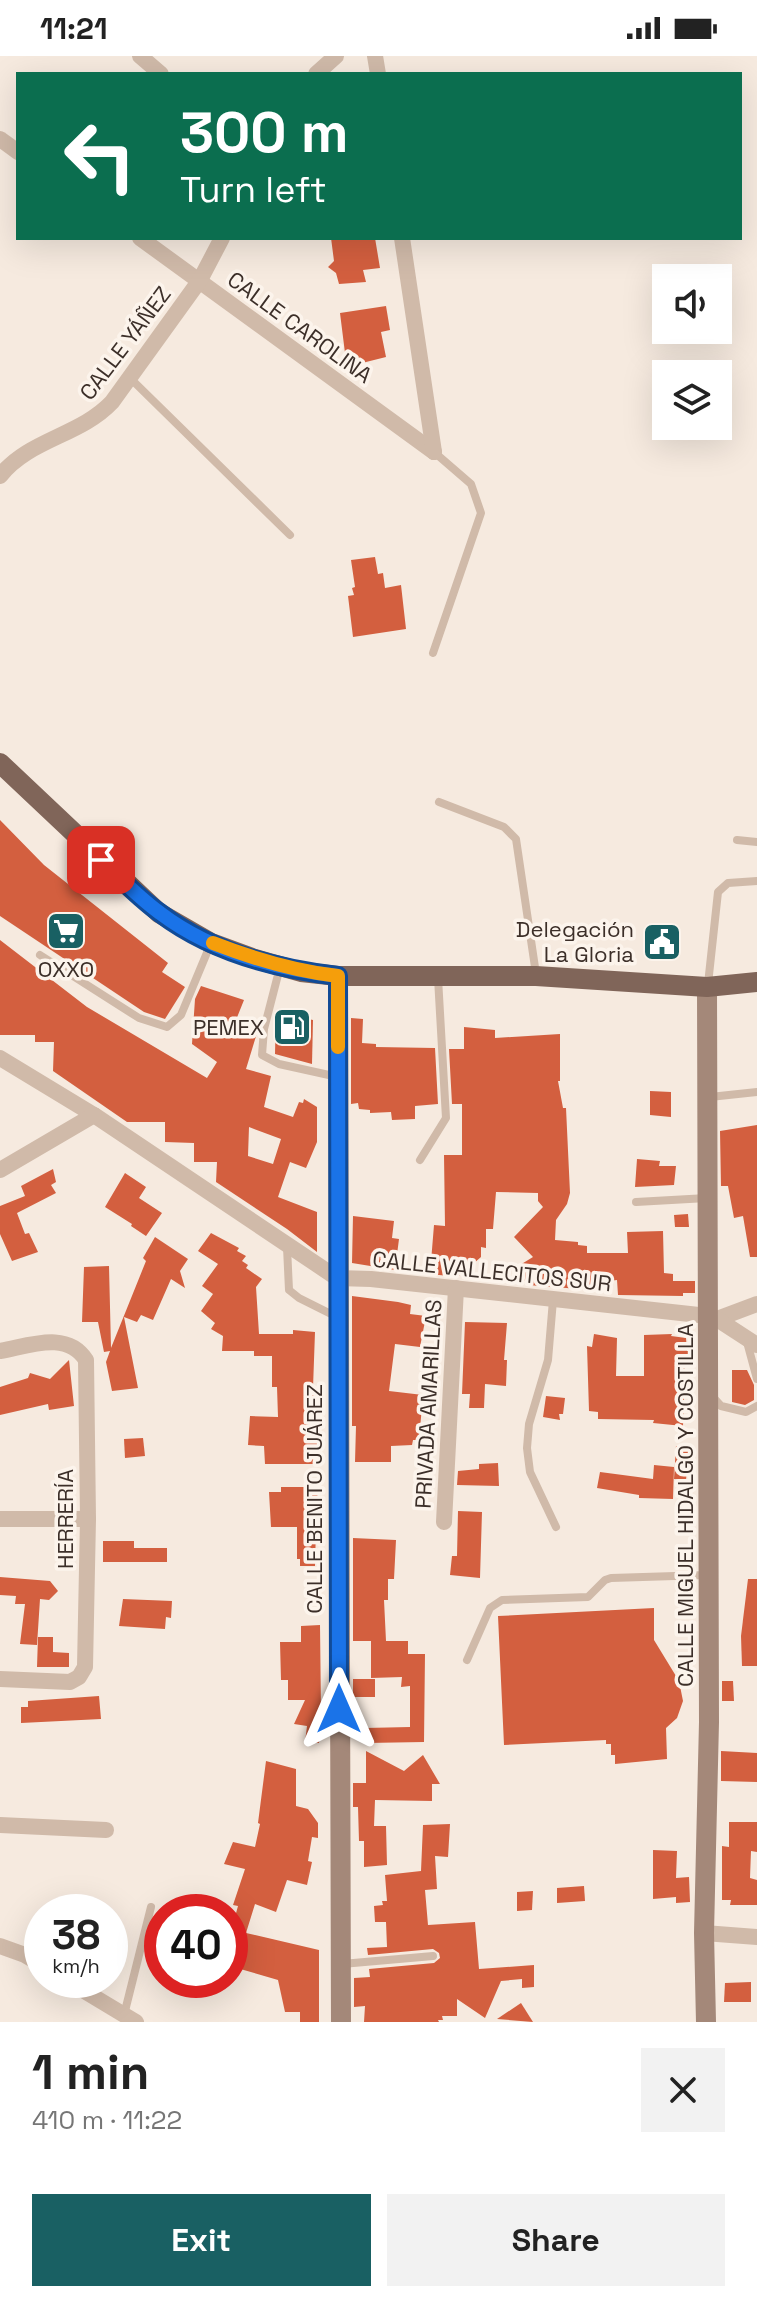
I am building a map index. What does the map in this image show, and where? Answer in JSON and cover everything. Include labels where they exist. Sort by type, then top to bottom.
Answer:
[{"type":"main road","points":[[0,763],[159,913],[211,943],[280,966],[338,976],[536,976],[707,987],[757,982]]},
{"type":"street","points":[[140,56],[159,72]]},
{"type":"street","points":[[318,72],[336,56]]},
{"type":"street","name":"CALLE CAROLINA","points":[[143,240],[434,452]]},
{"type":"street","name":"CALLE YÁÑEZ","points":[[0,476],[26,451],[98,417],[200,280],[221,240]]},
{"type":"street","points":[[402,240],[434,452]]},
{"type":"street","name":"CALLE BENITO JUÁREZ","points":[[338,976],[341,2022]]},
{"type":"street","name":"CALLE MIGUEL HIDALGO Y COSTILLA","points":[[706,2022],[708,1391],[713,1318],[707,1198],[707,987]]},
{"type":"street","name":"CALLE VALLECITOS SUR","points":[[0,1058],[94,1115],[337,1278],[456,1288],[713,1318]]},
{"type":"street","points":[[0,1170],[94,1115]]},
{"type":"street","name":"PRIVADA AMARILLAS","points":[[444,1522],[456,1288]]},
{"type":"street","points":[[713,1318],[757,1304]]},
{"type":"street","points":[[713,1318],[751,1341]]},
{"type":"street","name":"HERRERÍA","points":[[0,1351],[57,1341],[72,1345],[86,1360],[88,1519],[85,1667],[79,1677],[70,1682],[0,1679]]},
{"type":"street","points":[[0,1519],[88,1519]]},
{"type":"street","points":[[0,1825],[106,1830]]},
{"type":"street","points":[[704,1933],[757,1937]]},
{"type":"street","points":[[0,1946],[24,1955]]},
{"type":"street","points":[[96,1998],[130,2018]]},
{"type":"lane","points":[[130,378],[290,535]]},
{"type":"lane","points":[[433,653],[481,513],[471,484],[434,452]]},
{"type":"lane","points":[[439,802],[504,827],[516,839],[536,976]]},
{"type":"lane","points":[[737,840],[757,842]]},
{"type":"lane","points":[[707,987],[718,892],[728,883],[757,881]]},
{"type":"lane","points":[[40,955],[139,1018],[167,1027],[181,1015],[211,943]]},
{"type":"lane","points":[[280,966],[264,1029],[262,1055],[279,1064],[338,1077]]},
{"type":"lane","points":[[420,1160],[446,1118],[438,978]]},
{"type":"lane","points":[[707,1097],[757,1092]]},
{"type":"lane","points":[[636,1202],[707,1198]]},
{"type":"lane","points":[[287,1246],[289,1290],[337,1317]]},
{"type":"lane","points":[[553,1300],[548,1360],[529,1424],[527,1448],[530,1472],[556,1527]]},
{"type":"lane","points":[[751,1341],[757,1379]]},
{"type":"lane","points":[[708,1391],[721,1406],[746,1412],[757,1406]]},
{"type":"lane","points":[[467,1660],[490,1608],[502,1600],[588,1597],[611,1578],[708,1575]]},
{"type":"lane","points":[[130,2018],[144,1944]]},
{"type":"lane","points":[[341,1964],[433,1956]]},
{"type":"building","points":[[331,240],[375,240],[380,268],[363,270],[366,282],[339,284],[336,273],[328,267],[334,261]]},
{"type":"building","points":[[386,306],[390,330],[381,332],[386,357],[362,363],[352,362],[350,352],[345,353],[340,313]]},
{"type":"building","points":[[375,557],[378,574],[383,573],[385,588],[401,585],[406,629],[353,637],[348,596],[354,595],[352,588],[355,587],[351,560]]},
{"type":"building","points":[[0,820],[44,865],[168,963],[162,972],[185,987],[165,1019],[144,1012],[0,916]]},
{"type":"building","points":[[0,940],[87,1007],[207,1078],[217,1062],[192,1044],[195,999],[201,986],[244,1000],[234,1025],[257,1033],[246,1069],[271,1076],[264,1107],[293,1117],[299,1102],[303,1103],[304,1099],[317,1107],[317,1142],[306,1168],[290,1162],[278,1197],[317,1212],[317,1252],[216,1182],[217,1162],[194,1162],[194,1143],[165,1142],[165,1122],[127,1122],[53,1071],[54,1042],[35,1042],[35,1035],[0,1035]],"holes":[[[249,1127],[281,1139],[273,1164],[248,1156]]]},
{"type":"building","points":[[276,1012],[313,1020],[312,1064],[275,1054]]},
{"type":"building","points":[[351,1018],[363,1019],[362,1043],[376,1044],[376,1047],[435,1048],[438,1104],[415,1106],[415,1119],[392,1120],[391,1112],[370,1113],[370,1110],[359,1109],[358,1103],[351,1104]]},
{"type":"building","points":[[464,1027],[495,1030],[495,1038],[560,1034],[558,1081],[563,1108],[566,1108],[570,1193],[567,1204],[556,1220],[555,1240],[578,1242],[578,1245],[587,1246],[587,1253],[628,1253],[627,1232],[663,1231],[664,1273],[673,1274],[673,1281],[695,1281],[695,1293],[683,1293],[683,1296],[618,1295],[617,1280],[592,1283],[592,1290],[528,1285],[515,1268],[533,1257],[514,1237],[543,1207],[538,1201],[538,1193],[496,1192],[493,1229],[486,1229],[486,1248],[481,1247],[481,1257],[458,1277],[430,1274],[434,1225],[445,1226],[444,1155],[462,1155],[462,1104],[452,1104],[449,1049],[464,1049]]},
{"type":"building","points":[[650,1091],[671,1092],[671,1117],[650,1115]]},
{"type":"building","points":[[757,1125],[757,1257],[750,1257],[743,1216],[734,1218],[728,1186],[721,1186],[720,1131]]},
{"type":"building","points":[[637,1159],[660,1161],[659,1166],[676,1166],[674,1185],[635,1187]]},
{"type":"building","points":[[53,1169],[56,1182],[51,1185],[56,1193],[17,1213],[25,1234],[29,1233],[38,1252],[12,1261],[0,1234],[0,1206],[25,1196],[21,1186]]},
{"type":"building","points":[[125,1173],[146,1187],[139,1198],[162,1213],[146,1236],[105,1207]]},
{"type":"building","points":[[688,1214],[689,1227],[675,1227],[674,1215]]},
{"type":"building","points":[[353,1216],[394,1221],[392,1238],[399,1239],[395,1270],[352,1263]]},
{"type":"building","points":[[211,1233],[239,1248],[237,1251],[246,1256],[242,1261],[248,1265],[246,1268],[262,1279],[256,1287],[259,1334],[293,1334],[293,1330],[315,1332],[313,1388],[318,1388],[317,1464],[265,1464],[264,1446],[248,1445],[250,1416],[278,1417],[277,1387],[272,1387],[272,1356],[254,1356],[254,1351],[222,1351],[223,1336],[211,1329],[215,1323],[201,1311],[213,1294],[202,1286],[218,1264],[198,1251]]},
{"type":"building","points":[[155,1237],[188,1259],[180,1271],[185,1288],[171,1279],[153,1320],[141,1315],[137,1322],[124,1317],[138,1388],[112,1391],[106,1362],[110,1351],[104,1352],[98,1322],[82,1322],[84,1267],[109,1266],[111,1348],[146,1261],[143,1258]]},
{"type":"building","points":[[352,1296],[411,1305],[410,1314],[426,1316],[420,1347],[395,1344],[389,1391],[423,1395],[419,1440],[413,1440],[412,1445],[391,1446],[391,1462],[355,1462]]},
{"type":"building","points":[[465,1322],[507,1323],[504,1360],[507,1360],[506,1386],[485,1384],[484,1408],[469,1408],[470,1394],[462,1394]]},
{"type":"building","points":[[594,1334],[617,1338],[616,1376],[644,1376],[644,1335],[672,1334],[686,1338],[690,1366],[685,1366],[683,1426],[653,1423],[654,1420],[598,1419],[598,1412],[589,1411],[587,1346],[592,1347]]},
{"type":"building","points":[[69,1360],[74,1406],[49,1410],[48,1404],[0,1415],[0,1387],[28,1378],[30,1373],[50,1379]]},
{"type":"building","points":[[732,1370],[747,1370],[754,1385],[754,1400],[745,1405],[732,1402]]},
{"type":"building","points":[[546,1396],[565,1398],[560,1420],[543,1417]]},
{"type":"building","points":[[143,1438],[145,1456],[125,1458],[124,1439]]},
{"type":"building","points":[[676,1446],[689,1448],[686,1480],[674,1479]]},
{"type":"building","points":[[498,1463],[499,1486],[457,1485],[458,1471],[479,1469],[479,1464]]},
{"type":"building","points":[[654,1465],[674,1467],[673,1499],[639,1498],[639,1495],[597,1488],[600,1472],[653,1479]]},
{"type":"building","points":[[281,1487],[317,1487],[319,1527],[316,1527],[315,1566],[300,1566],[300,1559],[297,1559],[297,1527],[271,1527],[269,1492],[281,1492]]},
{"type":"building","points":[[458,1511],[482,1512],[480,1578],[450,1575],[452,1556],[457,1556]]},
{"type":"building","points":[[353,1538],[396,1540],[394,1579],[388,1579],[388,1600],[384,1600],[386,1641],[408,1641],[408,1654],[425,1654],[424,1742],[366,1743],[365,1728],[410,1727],[410,1686],[401,1687],[402,1677],[371,1678],[371,1641],[353,1641]]},
{"type":"building","points":[[103,1541],[134,1541],[134,1548],[167,1548],[167,1562],[103,1562]]},
{"type":"building","points":[[0,1577],[50,1581],[58,1591],[49,1600],[40,1599],[37,1645],[20,1644],[25,1604],[15,1604],[16,1596],[0,1595]]},
{"type":"building","points":[[748,1579],[757,1579],[757,1666],[742,1666],[741,1636]]},
{"type":"building","points":[[123,1599],[172,1601],[171,1618],[166,1617],[165,1629],[119,1626]]},
{"type":"building","points":[[654,1608],[654,1640],[679,1681],[683,1701],[677,1718],[666,1728],[667,1759],[615,1764],[611,1744],[606,1744],[606,1740],[504,1745],[498,1616]]},
{"type":"building","points":[[320,1625],[319,1743],[305,1742],[307,1726],[294,1724],[305,1700],[288,1700],[288,1680],[281,1680],[280,1642],[301,1642],[301,1626]]},
{"type":"building","points":[[38,1637],[53,1637],[53,1652],[69,1653],[69,1667],[37,1667]]},
{"type":"building","points":[[353,1679],[375,1679],[375,1697],[353,1697]]},
{"type":"building","points":[[722,1681],[733,1681],[734,1701],[722,1701]]},
{"type":"building","points":[[99,1696],[101,1719],[21,1723],[21,1707],[28,1707],[28,1701]]},
{"type":"building","points":[[366,1751],[404,1771],[423,1755],[440,1784],[432,1784],[432,1801],[375,1800],[374,1826],[386,1826],[387,1865],[364,1867],[364,1841],[359,1841],[358,1807],[353,1807],[353,1783],[366,1783]]},
{"type":"building","points":[[721,1751],[757,1753],[757,1782],[721,1781]]},
{"type":"building","points":[[266,1761],[296,1769],[296,1806],[308,1809],[318,1823],[318,1838],[312,1837],[308,1861],[312,1862],[307,1885],[287,1880],[276,1912],[255,1904],[248,1927],[248,1894],[237,1894],[245,1869],[224,1864],[233,1842],[255,1847]]},
{"type":"building","points":[[729,1822],[757,1822],[757,1852],[751,1851],[750,1878],[757,1880],[757,1905],[730,1905],[731,1900],[722,1900],[722,1846],[729,1847]]},
{"type":"building","points":[[450,1824],[448,1857],[435,1856],[437,1889],[425,1890],[428,1925],[475,1922],[479,1969],[534,1965],[534,1987],[522,1988],[522,1979],[501,1981],[485,2018],[457,1999],[457,2016],[442,2016],[443,2020],[439,2022],[364,2022],[365,2006],[354,2007],[354,1978],[370,1977],[369,1969],[434,1963],[440,1958],[433,1949],[368,1955],[367,1948],[387,1947],[386,1922],[375,1922],[374,1906],[387,1901],[385,1875],[421,1871],[423,1825]]},
{"type":"building","points":[[653,1850],[677,1851],[676,1878],[689,1877],[690,1902],[676,1903],[676,1897],[653,1899]]},
{"type":"building","points":[[584,1886],[585,1901],[557,1903],[557,1888]]},
{"type":"building","points":[[533,1891],[532,1910],[517,1911],[517,1892]]},
{"type":"building","points":[[248,1933],[319,1950],[319,2022],[300,2022],[300,2012],[285,2012],[278,1980],[248,1971]]},
{"type":"building","points":[[751,1982],[751,2002],[724,2002],[725,1983]]},
{"type":"building","points":[[521,2003],[533,2022],[497,2019]]},
{"type":"slow traffic","points":[[213,943],[301,972],[338,976],[338,1047]]},
{"type":"place","name":"OXXO","points":[[66,931]]},
{"type":"place","name":"Delegación La Gloria","points":[[662,942]]},
{"type":"place","name":"PEMEX","points":[[292,1027]]},
{"type":"route","points":[[101,860],[159,913],[211,943],[301,972],[338,976],[339,1709]]}]
